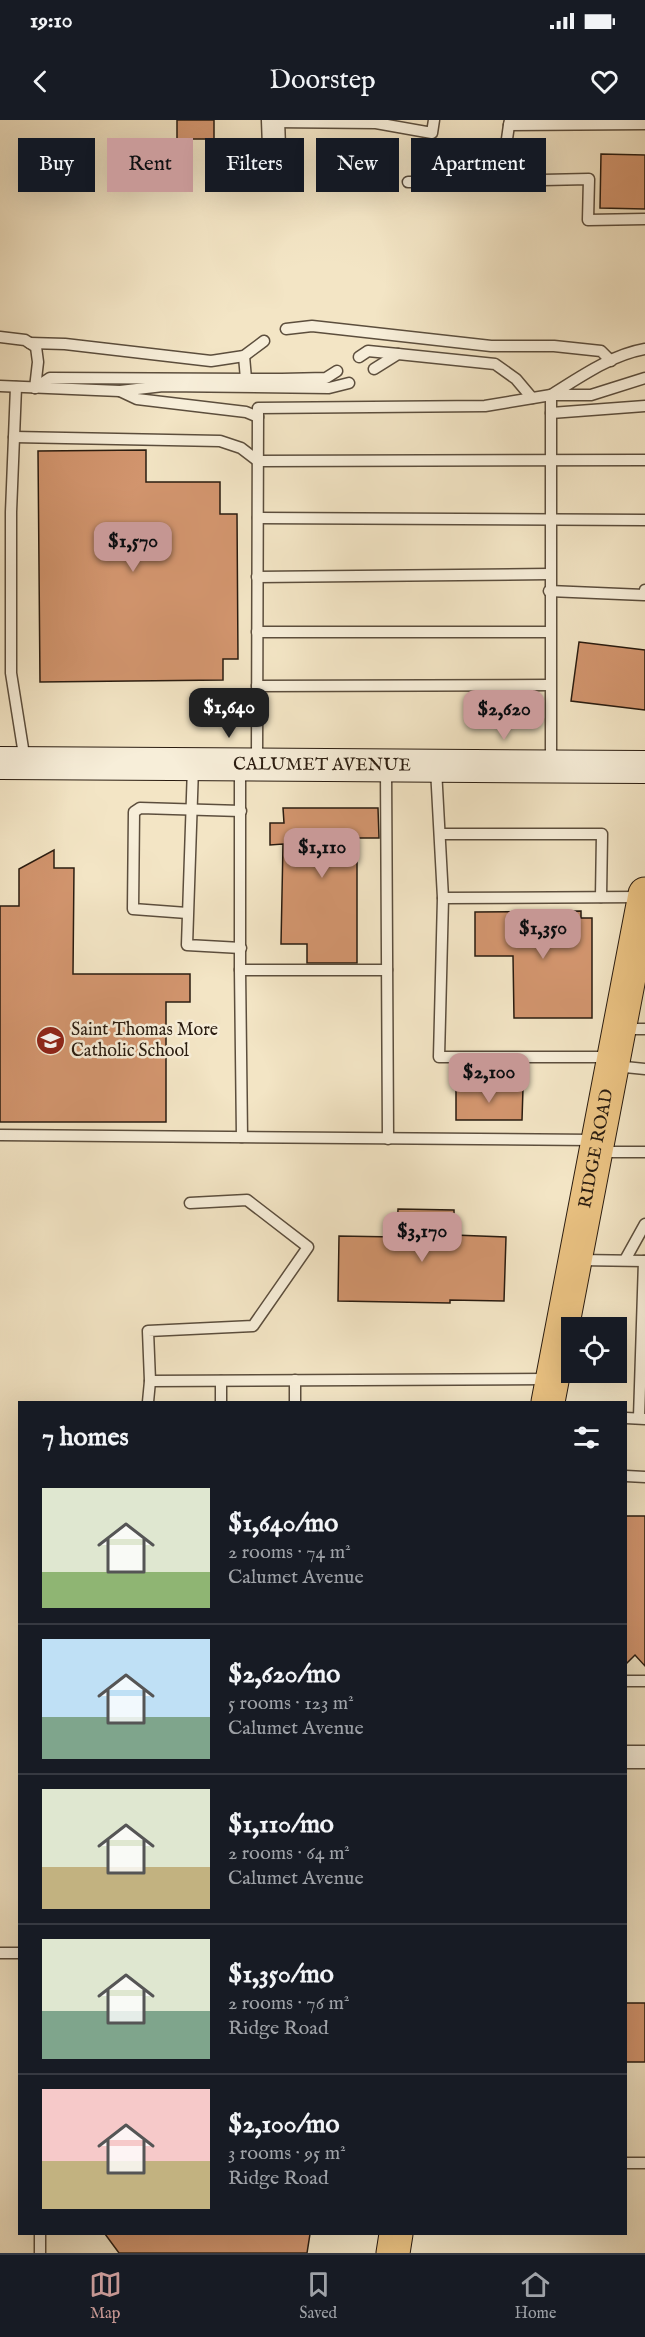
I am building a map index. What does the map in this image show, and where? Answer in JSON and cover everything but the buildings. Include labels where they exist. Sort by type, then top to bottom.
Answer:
[{"type":"main road","name":"CALUMET AVENUE","points":[[13,764],[645,767]]},
{"type":"main road","name":"RIDGE ROAD","points":[[550,1391],[597,1146],[623,1045],[645,896]]},
{"type":"main road","points":[[393,2253],[396,2235]]},
{"type":"street","points":[[273,121],[274,138]]},
{"type":"street","points":[[627,1757],[645,1757]]},
{"type":"lane","points":[[273,121],[376,123],[432,133],[434,120]]},
{"type":"lane","points":[[508,138],[510,122],[645,124]]},
{"type":"lane","points":[[546,180],[589,179],[588,220],[645,219]]},
{"type":"lane","points":[[286,329],[312,326],[491,346],[554,346],[601,351],[611,361]]},
{"type":"lane","points":[[0,337],[33,345],[65,344],[211,361],[244,356],[264,341]]},
{"type":"lane","points":[[33,345],[38,362],[35,388]]},
{"type":"lane","points":[[551,395],[587,372],[631,351],[645,349]]},
{"type":"lane","points":[[359,357],[368,351],[495,364],[516,379],[531,398]]},
{"type":"lane","points":[[374,369],[398,354]]},
{"type":"lane","points":[[244,356],[246,379]]},
{"type":"lane","points":[[35,388],[50,378],[326,378],[337,371]]},
{"type":"lane","points":[[242,1137],[241,812],[249,764],[257,686],[258,408],[485,406],[551,395],[591,395],[645,378]]},
{"type":"lane","points":[[0,387],[120,391],[163,386],[321,388],[349,383]]},
{"type":"lane","points":[[13,764],[16,387]]},
{"type":"lane","points":[[120,391],[137,399],[246,412],[258,417]]},
{"type":"lane","points":[[551,395],[549,574],[551,766]]},
{"type":"lane","points":[[551,413],[645,406]]},
{"type":"lane","points":[[14,437],[220,441],[241,448],[258,461],[645,460]]},
{"type":"lane","points":[[258,518],[645,520]]},
{"type":"lane","points":[[257,577],[549,574]]},
{"type":"lane","points":[[549,591],[644,595],[645,590]]},
{"type":"lane","points":[[257,632],[549,632]]},
{"type":"lane","points":[[257,686],[550,685]]},
{"type":"lane","points":[[193,764],[187,945],[241,948]]},
{"type":"lane","points":[[386,765],[388,1139]]},
{"type":"lane","points":[[435,765],[443,898],[440,1057],[623,1045],[645,1069]]},
{"type":"lane","points":[[187,913],[133,909],[134,812],[140,808],[241,812]]},
{"type":"lane","points":[[440,834],[602,834],[601,897]]},
{"type":"lane","points":[[443,898],[645,896]]},
{"type":"lane","points":[[240,970],[387,970]]},
{"type":"lane","points":[[0,1135],[388,1139],[597,1146],[645,1152]]},
{"type":"lane","points":[[148,1401],[150,1381],[148,1331],[253,1326],[308,1247],[247,1200],[190,1203]]},
{"type":"lane","points":[[625,1260],[645,1224]]},
{"type":"lane","points":[[576,1260],[645,1261],[642,1418]]},
{"type":"lane","points":[[150,1381],[295,1380],[550,1391]]},
{"type":"lane","points":[[295,1380],[296,1401]]},
{"type":"lane","points":[[221,1381],[221,1401]]},
{"type":"lane","points":[[627,1476],[645,1477]]},
{"type":"lane","points":[[627,1681],[645,1681]]},
{"type":"lane","points":[[0,1953],[18,1953]]},
{"type":"lane","points":[[627,2163],[645,2163]]},
{"type":"lane","points":[[40,2235],[40,2253]]},
{"type":"place","name":"Saint Thomas More Catholic School","points":[[50,1040]]}]
